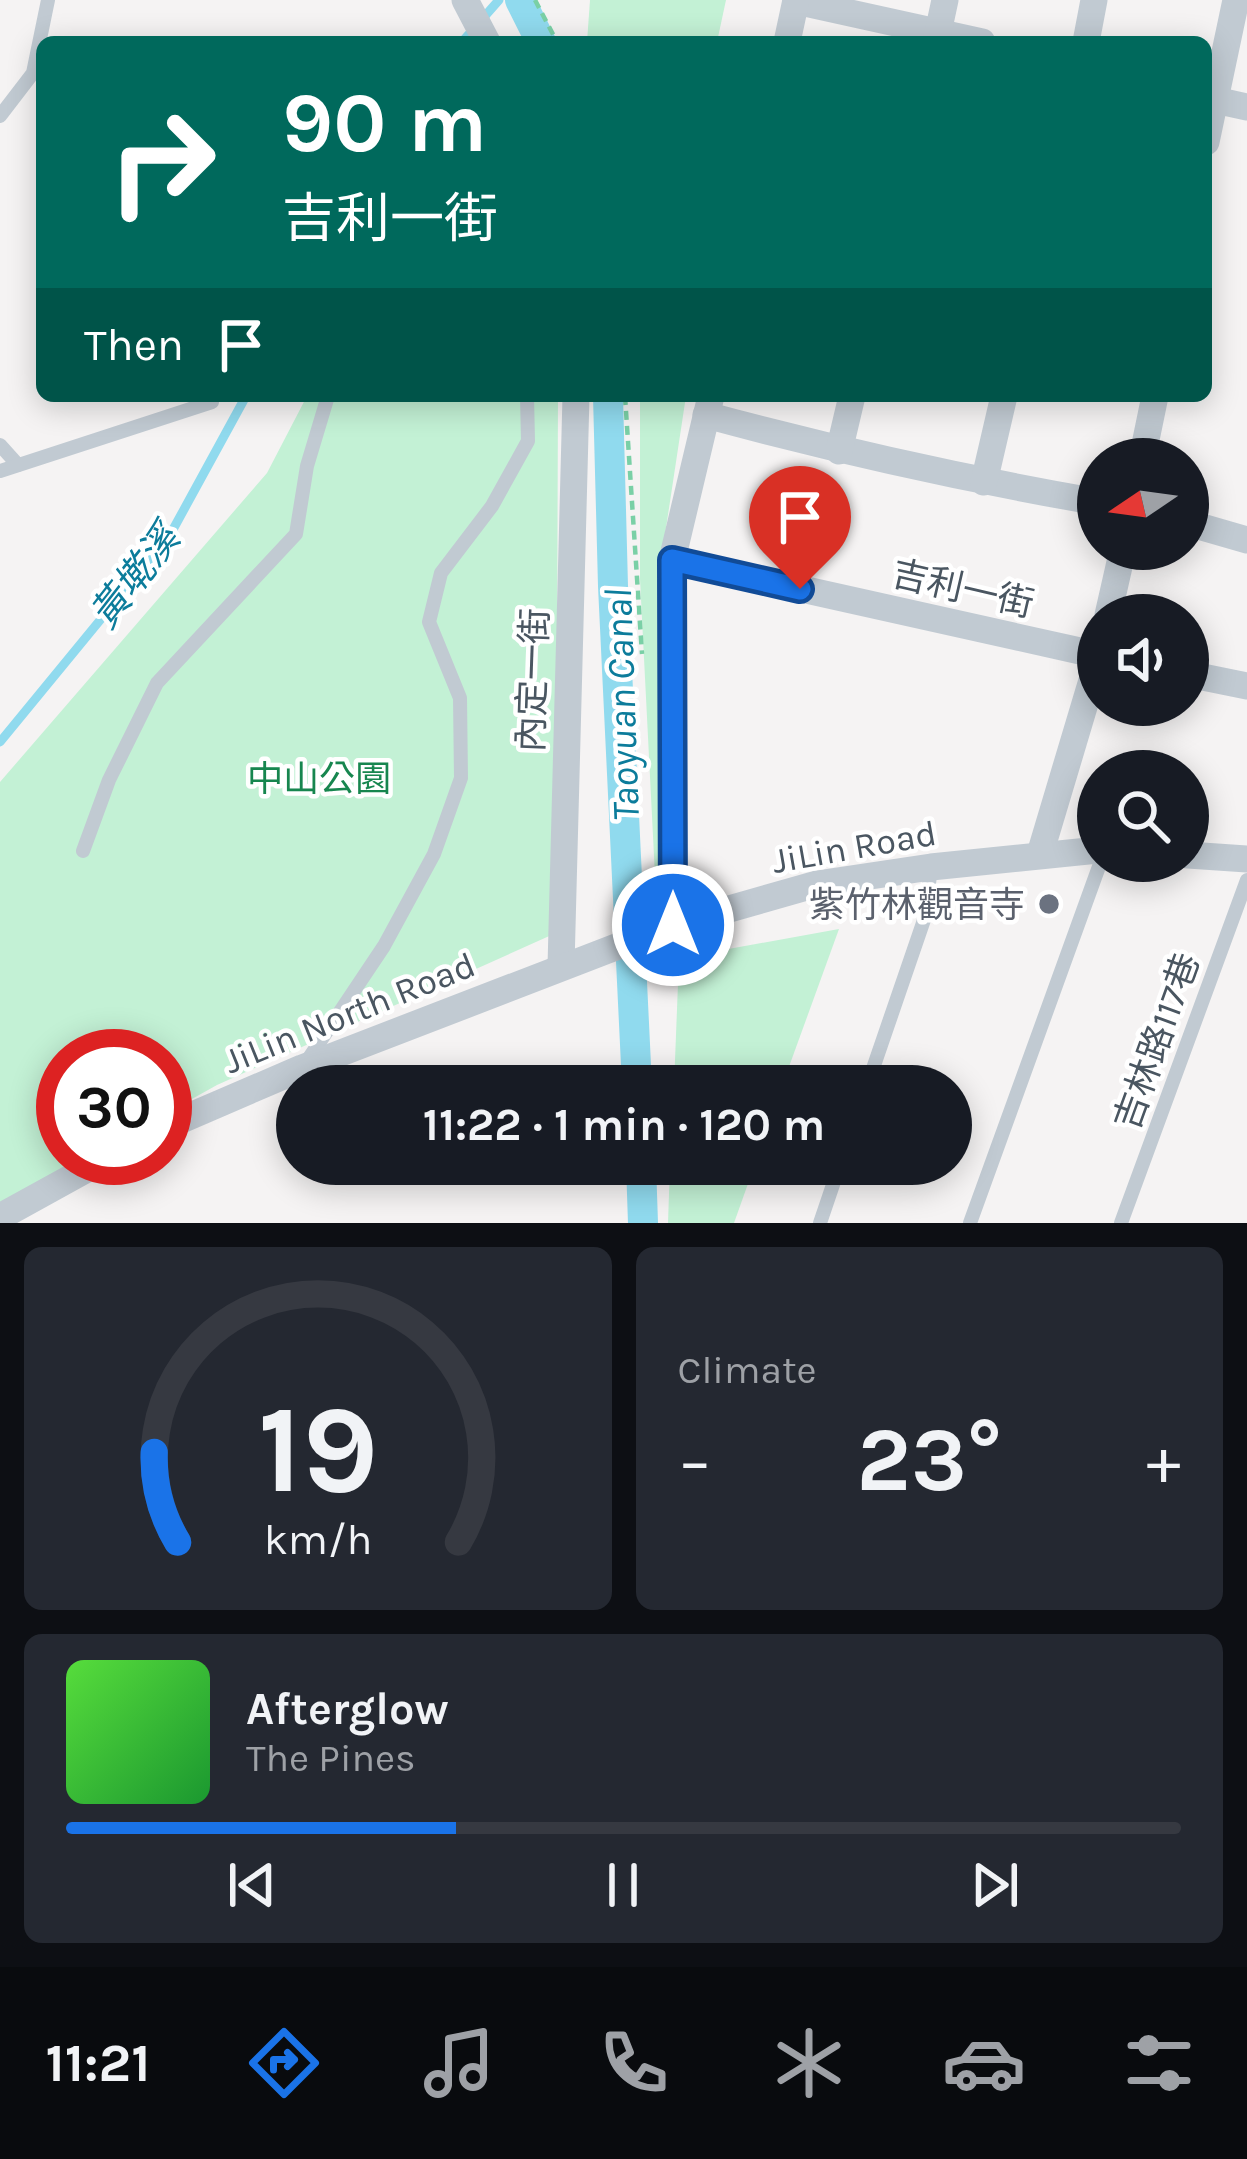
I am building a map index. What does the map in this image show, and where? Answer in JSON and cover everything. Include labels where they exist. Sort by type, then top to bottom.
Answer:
[{"type":"street","points":[[465,0],[484,36]]},
{"type":"street","points":[[788,36],[796,1],[937,36],[945,0]]},
{"type":"street","points":[[1087,36],[1094,0]]},
{"type":"street","points":[[1212,91],[1236,0]]},
{"type":"street","points":[[1212,99],[1247,107]]},
{"type":"street","name":"內定一街","points":[[560,966],[576,402]]},
{"type":"street","points":[[839,451],[851,402]]},
{"type":"street","points":[[984,482],[1003,402]]},
{"type":"street","points":[[1146,438],[1154,402]]},
{"type":"street","points":[[661,929],[672,560],[708,405],[839,451],[1077,498]]},
{"type":"street","points":[[1209,530],[1247,540]]},
{"type":"street","name":"吉利一街","points":[[672,560],[1077,653]]},
{"type":"street","points":[[1209,678],[1247,686]]},
{"type":"street","points":[[1040,854],[1078,726]]},
{"type":"street","name":"JiLin Road","points":[[560,966],[661,929],[817,884],[1077,851]]},
{"type":"street","points":[[1209,856],[1247,859]]},
{"type":"street","name":"JiLin North Road","points":[[310,1065],[560,966]]},
{"type":"street","name":"JiLin North Road","points":[[192,1115],[276,1079]]},
{"type":"street","points":[[0,1217],[58,1185]]},
{"type":"lane","points":[[41,36],[48,0]]},
{"type":"lane","points":[[0,116],[33,73],[36,58]]},
{"type":"lane","points":[[0,471],[212,402]]},
{"type":"lane","points":[[83,851],[109,780],[158,683],[296,535],[307,466],[326,402]]},
{"type":"lane","points":[[304,1065],[394,927],[434,854],[461,778],[460,698],[429,622],[441,574],[492,506],[528,441],[527,402]]},
{"type":"lane","points":[[0,445],[18,465]]},
{"type":"lane","points":[[874,1065],[925,917],[931,867]]},
{"type":"lane","name":"吉林路117巷","points":[[1120,1223],[1247,880]]},
{"type":"lane","points":[[970,1223],[1093,882]]},
{"type":"lane","points":[[820,1223],[833,1185]]},
{"type":"path","points":[[536,0],[554,36]]},
{"type":"green space","points":[[590,0],[726,0],[718,36],[587,36]]},
{"type":"green space","name":"中山公園","points":[[304,402],[558,402],[556,933],[192,1099],[192,1029],[36,1029],[36,1185],[40,1185],[0,1208],[0,782],[267,473]]},
{"type":"green space","points":[[640,402],[685,402],[659,574],[678,910],[657,915],[640,579]]},
{"type":"green space","points":[[839,929],[790,1065],[675,1065],[679,958]]},
{"type":"green space","points":[[669,1185],[748,1185],[734,1223],[668,1223]]},
{"type":"waterway","name":"黃墘溪","points":[[467,36],[499,0]]},
{"type":"waterway","name":"Taoyuan Canal","points":[[520,0],[538,36]]},
{"type":"waterway","name":"黃墘溪","points":[[0,742],[170,535],[243,402]]},
{"type":"waterway","name":"Taoyuan Canal","points":[[608,402],[636,1065]]},
{"type":"waterway","name":"Taoyuan Canal","points":[[642,1185],[643,1223]]},
{"type":"place","name":"紫竹林觀音寺","points":[[1049,904]]},
{"type":"route","points":[[673,925],[672,560],[800,589]]}]
